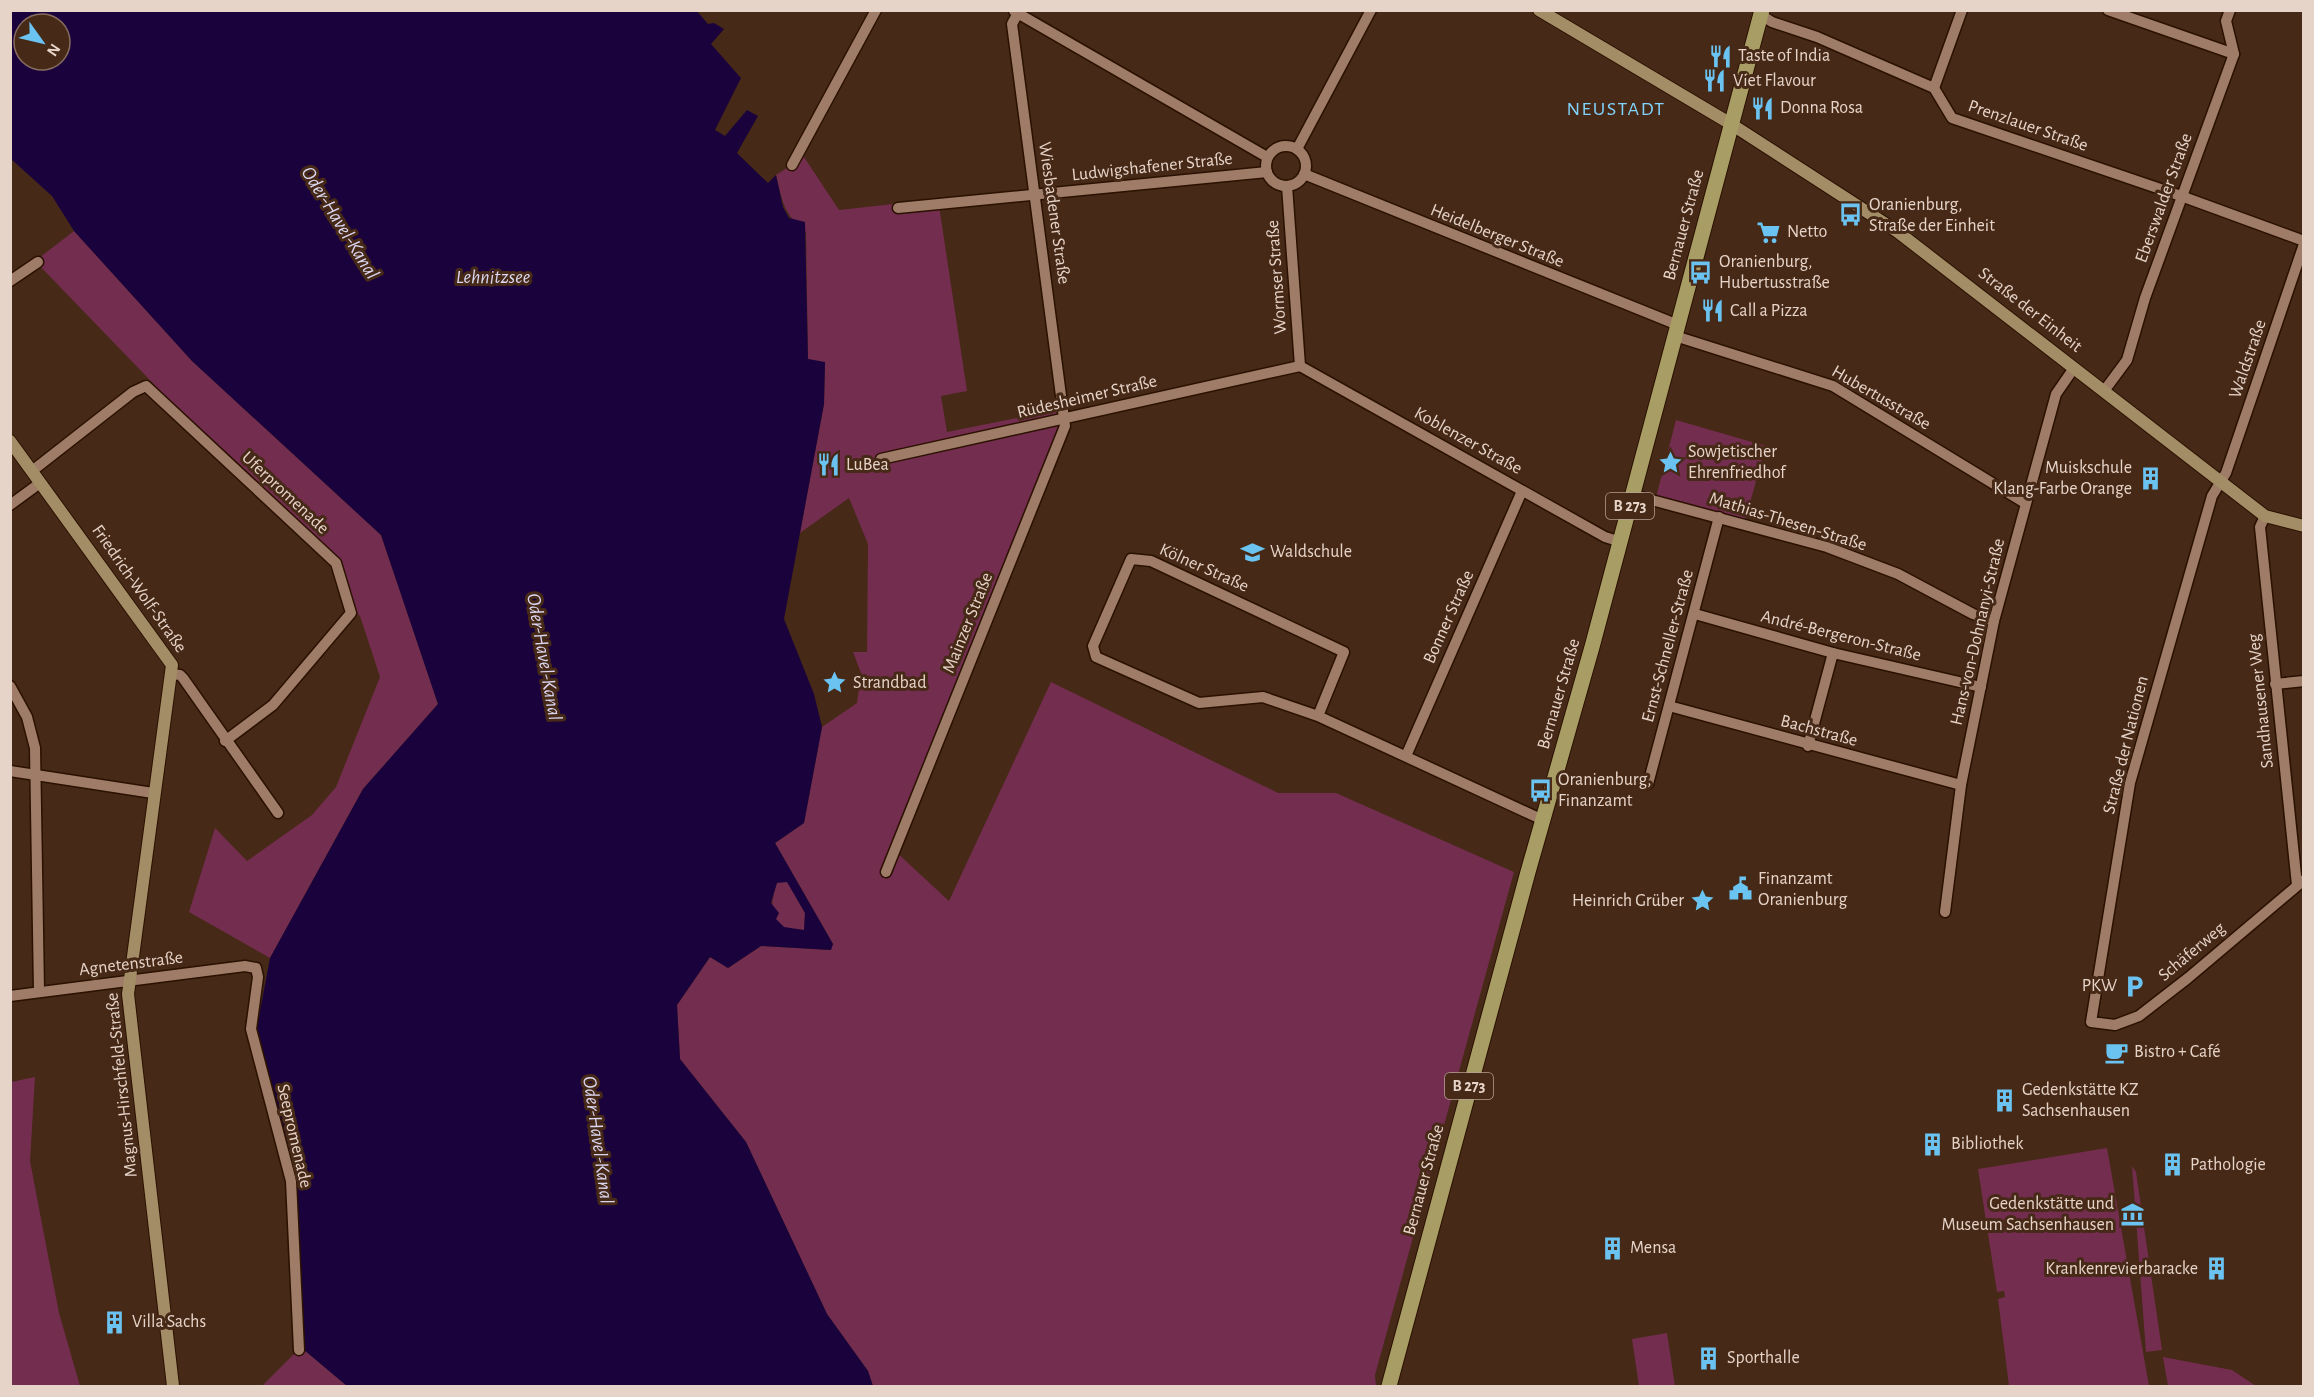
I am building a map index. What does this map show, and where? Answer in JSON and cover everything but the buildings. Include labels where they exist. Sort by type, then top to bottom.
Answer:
[{"type":"main road","name":"Bernauer Straße","points":[[1389,1386],[1621,542],[1761,13]]},
{"type":"street","points":[[792,165],[876,10]]},
{"type":"street","points":[[1297,148],[1371,10]]},
{"type":"street","name":"Straße der Einheit","points":[[1539,10],[1731,124],[1898,231],[2265,516],[2304,526]]},
{"type":"street","points":[[1761,13],[1772,22],[1817,37],[1934,88],[1962,10]]},
{"type":"street","points":[[2108,10],[2234,54]]},
{"type":"street","points":[[2229,10],[2226,21],[2234,54]]},
{"type":"street","points":[[1016,12],[1268,157]]},
{"type":"street","name":"Wiesbadener Straße","points":[[1016,12],[1012,24],[1065,419]]},
{"type":"street","name":"Eberswalder Straße","points":[[2104,391],[2127,360],[2181,196],[2234,54]]},
{"type":"street","name":"Prenzlauer Straße","points":[[1934,88],[1952,118],[2181,196],[2304,243]]},
{"type":"street","points":[[1283,145],[1297,148],[1305,158],[1304,174],[1298,182],[1287,186],[1275,182],[1267,172],[1268,157],[1276,147],[1283,145]]},
{"type":"street","name":"Ludwigshafener Straße","points":[[898,208],[1267,172]]},
{"type":"street","name":"Heidelberger Straße","points":[[1304,174],[1676,330]]},
{"type":"street","name":"Wormser Straße","points":[[1287,186],[1300,366]]},
{"type":"street","name":"Waldstraße","points":[[2220,483],[2268,354],[2304,243]]},
{"type":"street","points":[[11,279],[38,262]]},
{"type":"street","name":"Hubertusstraße","points":[[1676,330],[1833,386],[2025,503]]},
{"type":"street","name":"Rüdesheimer Straße","points":[[881,459],[1300,366]]},
{"type":"street","name":"Koblenzer Straße","points":[[1300,366],[1605,537],[1621,542]]},
{"type":"street","name":"Hans-von-Dohnanyi-Straße","points":[[1945,912],[1961,785],[1994,621],[2056,394],[2074,368]]},
{"type":"street","name":"Uferpromenade","points":[[32,471],[134,392],[146,386],[336,563],[351,614],[273,705],[225,741]]},
{"type":"street","name":"Mainzer Straße","points":[[886,872],[1065,426],[1065,419]]},
{"type":"street","name":"Friedrich-Wolf-Straße","points":[[10,441],[169,657],[172,674],[180,675],[278,813]]},
{"type":"street","points":[[10,505],[40,483]]},
{"type":"street","name":"Straße der Nationen","points":[[2091,1023],[2130,783],[2209,507],[2220,483]]},
{"type":"street","name":"Bonner Straße","points":[[1406,756],[1522,491]]},
{"type":"street","name":"Mathias-Thesen-Straße","points":[[1633,495],[1830,548],[1898,574],[1973,614],[1994,621]]},
{"type":"street","name":"Sandhausener Weg","points":[[2265,516],[2260,527],[2300,882]]},
{"type":"street","name":"Ernst-Schneller-Straße","points":[[1648,784],[1719,517]]},
{"type":"street","name":"Kölner Straße","points":[[1318,716],[1344,652],[1151,561],[1131,560],[1093,646],[1096,657],[1199,703],[1263,697],[1318,716],[1543,820]]},
{"type":"street","name":"André-Bergeron-Straße","points":[[1695,614],[1833,653],[1980,687]]},
{"type":"street","points":[[1808,746],[1833,653]]},
{"type":"street","name":"Magnus-Hirschfeld-Straße","points":[[172,674],[153,793],[128,983],[173,1386]]},
{"type":"street","points":[[2276,684],[2304,681]]},
{"type":"street","points":[[10,686],[32,734],[37,774],[39,991]]},
{"type":"street","name":"Bachstraße","points":[[1669,706],[1808,746],[1961,785]]},
{"type":"street","points":[[10,771],[153,793]]},
{"type":"street","name":"Schäferweg","points":[[2091,1023],[2115,1025],[2139,1016],[2188,978],[2300,882]]},
{"type":"street","name":"Agnetenstraße","points":[[10,996],[128,983],[245,966],[256,968]]},
{"type":"street","name":"Seepromenade","points":[[256,968],[258,977],[250,1029],[291,1181],[299,1350]]},
{"type":"shaded area","points":[[804,157],[839,210],[938,199],[967,391],[941,396],[947,432],[1066,408],[1064,426],[894,850],[949,901],[1051,682],[1278,793],[1336,793],[1514,872],[1375,1375],[1376,1386],[873,1386],[868,1371],[827,1314],[746,1142],[680,1059],[677,1005],[710,957],[728,968],[761,946],[830,950],[833,944],[775,843],[804,823],[822,727],[857,703],[861,673],[853,652],[867,652],[868,544],[849,498],[800,533],[824,404],[825,363],[808,359],[806,232],[788,213],[776,175]]},
{"type":"shaded area","points":[[74,231],[192,361],[381,535],[438,704],[363,789],[270,958],[189,912],[215,828],[247,861],[312,815],[336,787],[380,677],[360,616],[345,601],[333,566],[309,545],[35,261]]},
{"type":"shaded area","points":[[1676,420],[1766,446],[1744,524],[1655,501]]},
{"type":"shaded area","points":[[787,881],[805,913],[804,930],[786,928],[775,918],[772,906],[777,882]]},
{"type":"shaded area","points":[[35,1077],[30,1161],[59,1313],[80,1386],[11,1386],[11,1082]]},
{"type":"shaded area","points":[[2107,1148],[2149,1386],[2009,1386],[1998,1299],[2005,1297],[2004,1291],[1997,1292],[1978,1169]]},
{"type":"shaded area","points":[[2132,1166],[2136,1172],[2162,1350],[2146,1352]]},
{"type":"shaded area","points":[[1667,1333],[1675,1386],[1639,1386],[1632,1339]]},
{"type":"shaded area","points":[[303,1349],[347,1386],[262,1386],[295,1353]]},
{"type":"shaded area","points":[[2163,1357],[2232,1370],[2256,1386],[2168,1386]]},
{"type":"water","name":"Lehnitzsee","points":[[696,10],[708,24],[714,23],[724,29],[711,44],[741,78],[715,130],[725,136],[747,110],[758,116],[737,153],[768,183],[776,175],[783,207],[789,218],[805,222],[808,359],[825,362],[824,404],[784,619],[814,694],[822,727],[804,823],[775,843],[833,944],[831,950],[761,946],[728,968],[710,957],[677,1005],[680,1059],[746,1142],[827,1314],[868,1371],[873,1386],[347,1386],[303,1349],[297,1184],[257,1027],[270,958],[363,789],[438,704],[381,535],[192,361],[74,231],[52,196],[11,159],[10,11]],"holes":[[[787,882],[805,913],[804,930],[784,927],[776,919],[779,913],[771,903],[777,883]]]},
{"type":"place","name":"Taste of India","points":[[1720,56]]},
{"type":"place","name":"Viet Flavour","points":[[1715,81]]},
{"type":"place","name":"Donna Rosa","points":[[1762,108]]},
{"type":"place","name":"Oranienburg, Straße der Einheit","points":[[1851,215]]},
{"type":"place","name":"Netto","points":[[1769,232]]},
{"type":"place","name":"Oranienburg, Hubertusstraße","points":[[1701,272]]},
{"type":"place","name":"Call a Pizza","points":[[1712,311]]},
{"type":"place","name":"Sowjetischer Ehrenfriedhof","points":[[1670,462]]},
{"type":"place","name":"LuBea","points":[[828,465]]},
{"type":"place","name":"Muiskschule Klang-Farbe Orange","points":[[2150,478]]},
{"type":"place","name":"Waldschule","points":[[1252,552]]},
{"type":"place","name":"Strandbad","points":[[835,683]]},
{"type":"place","name":"Oranienburg, Finanzamt","points":[[1540,790]]},
{"type":"place","name":"Finanzamt Oranienburg","points":[[1740,889]]},
{"type":"place","name":"Heinrich Grüber","points":[[1702,901]]},
{"type":"place","name":"PKW","points":[[2135,986]]},
{"type":"place","name":"Bistro + Café","points":[[2116,1052]]},
{"type":"place","name":"Gedenkstätte KZ Sachsenhausen","points":[[2004,1100]]},
{"type":"place","name":"Bibliothek","points":[[1933,1144]]},
{"type":"place","name":"Pathologie","points":[[2172,1165]]},
{"type":"place","name":"Gedenkstätte und Museum Sachsenhausen","points":[[2132,1214]]},
{"type":"place","name":"Mensa","points":[[1612,1248]]},
{"type":"place","name":"Krankenrevierbaracke","points":[[2216,1269]]},
{"type":"place","name":"Villa Sachs","points":[[114,1322]]},
{"type":"place","name":"Sporthalle","points":[[1709,1358]]},
{"type":"district","name":"NEUSTADT","points":[[1616,109]]},
{"type":"water label","name":"Oder-Havel-Kanal","points":[[340,223]]},
{"type":"water label","name":"Oder-Havel-Kanal","points":[[544,657]]},
{"type":"water label","name":"Oder-Havel-Kanal","points":[[598,1140]]}]
